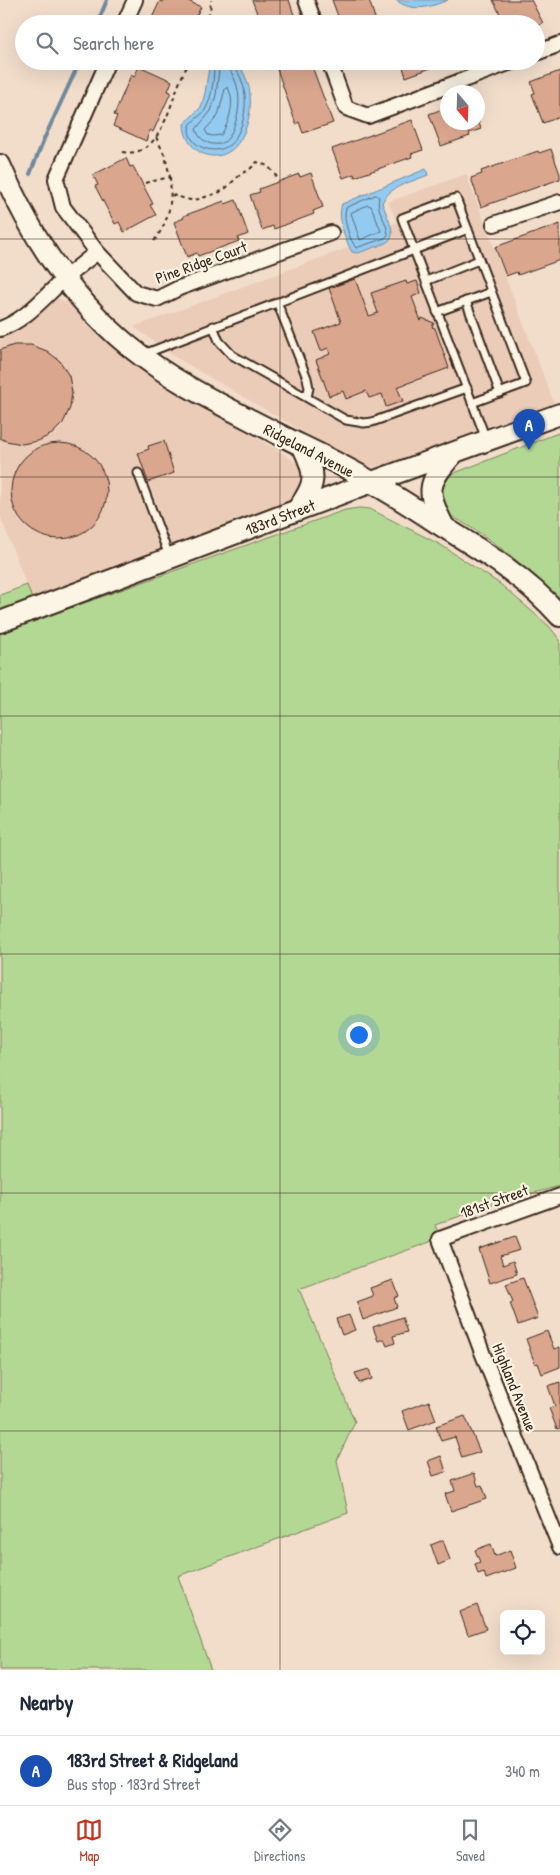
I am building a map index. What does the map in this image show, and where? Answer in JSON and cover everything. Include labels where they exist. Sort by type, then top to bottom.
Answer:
[{"type":"street","points":[[128,15],[135,0]]},
{"type":"street","points":[[306,0],[312,15]]},
{"type":"street","points":[[545,50],[560,44]]},
{"type":"street","name":"Pine Ridge Court","points":[[104,70],[56,179],[62,207],[97,252],[136,293],[157,298],[331,232]]},
{"type":"street","points":[[332,70],[346,108],[368,116],[490,70]]},
{"type":"street","name":"Ridgeland Avenue","points":[[0,165],[13,196],[30,228],[64,279],[93,313],[141,356],[191,389],[372,482],[480,549],[542,596],[560,616]]},
{"type":"street","points":[[494,224],[560,202]]},
{"type":"street","points":[[0,329],[9,326],[34,308],[64,279],[97,252]]},
{"type":"street","name":"183rd Street","points":[[0,622],[372,482],[560,414]]},
{"type":"street","points":[[297,510],[307,496],[314,478],[312,465],[303,447]]},
{"type":"street","points":[[444,527],[433,504],[431,484],[437,472],[454,452]]},
{"type":"street","name":"181st Street","points":[[440,1239],[560,1196]]},
{"type":"street","name":"Highland Avenue","points":[[440,1239],[482,1352],[560,1547]]},
{"type":"lane","points":[[472,403],[526,383],[456,198],[402,218],[486,441]]},
{"type":"lane","points":[[141,356],[213,326],[468,229]]},
{"type":"lane","points":[[426,281],[480,260]]},
{"type":"lane","points":[[438,312],[491,292]]},
{"type":"lane","points":[[466,301],[500,393]]},
{"type":"lane","points":[[277,302],[306,378],[309,388],[307,397]]},
{"type":"lane","points":[[213,326],[219,341],[232,354],[346,420],[364,424],[372,422],[467,388]]},
{"type":"lane","points":[[138,473],[170,558]]},
{"type":"path","points":[[209,15],[211,0]]},
{"type":"path","points":[[122,152],[129,153],[142,150],[156,137],[163,126],[184,70]]},
{"type":"path","points":[[154,241],[168,216],[172,196],[165,156],[156,137]]},
{"type":"path","points":[[172,196],[190,200],[218,193],[241,174],[249,170],[256,162],[268,166],[277,176]]},
{"type":"path","points":[[146,183],[170,177]]},
{"type":"shaded area","points":[[466,174],[554,403],[391,463],[369,468],[350,459],[175,357],[134,327],[342,250],[397,222],[388,202]]},
{"type":"shaded area","points":[[57,298],[72,305],[103,337],[147,374],[286,455],[303,468],[304,481],[299,495],[287,505],[33,602],[0,516],[0,335],[20,328],[44,305]]},
{"type":"green space","points":[[558,433],[560,437],[560,598],[506,552],[477,531],[446,513],[439,485],[452,474]]},
{"type":"green space","points":[[370,509],[441,545],[500,584],[549,626],[560,640],[560,1186],[494,1204],[435,1225],[438,1232],[430,1242],[299,1289],[355,1422],[337,1460],[348,1513],[178,1576],[211,1670],[0,1670],[0,633],[345,510]]},
{"type":"green space","points":[[27,585],[33,602],[0,614],[0,595]]},
{"type":"water","points":[[396,0],[448,0],[428,7],[415,8]]},
{"type":"water","points":[[209,70],[242,70],[248,85],[250,109],[247,125],[236,146],[222,155],[214,156],[200,152],[193,147],[185,133],[184,124],[201,107]]},
{"type":"water","points":[[426,169],[428,175],[408,182],[385,197],[382,203],[391,226],[391,238],[387,242],[371,249],[358,253],[352,252],[344,235],[341,222],[342,204]]},
{"type":"building","points":[[164,0],[186,0],[201,7],[197,15],[153,15],[160,1],[163,2]]},
{"type":"building","points":[[252,0],[289,0],[294,15],[258,15]]},
{"type":"building","points":[[332,0],[369,0],[374,15],[338,15]]},
{"type":"building","points":[[493,0],[531,0],[539,15],[500,15]]},
{"type":"building","points":[[137,70],[148,70],[172,81],[168,91],[171,92],[153,132],[150,130],[146,141],[113,126],[117,116],[114,115],[131,75],[134,77]]},
{"type":"building","points":[[277,70],[313,70],[333,123],[303,133],[299,122],[296,124]]},
{"type":"building","points":[[404,70],[425,70],[406,77]]},
{"type":"building","points":[[560,71],[560,117],[543,123],[532,94],[535,93],[531,82]]},
{"type":"building","points":[[440,110],[440,130],[478,130],[469,133],[470,136],[441,146],[429,114]]},
{"type":"building","points":[[412,120],[423,150],[411,154],[412,157],[355,177],[354,174],[343,178],[332,149]]},
{"type":"building","points":[[551,149],[560,179],[481,207],[471,178],[482,174],[481,171],[538,151],[539,153]]},
{"type":"building","points":[[126,158],[130,167],[133,166],[153,204],[150,205],[156,215],[124,232],[119,222],[115,224],[95,186],[98,185],[93,175]]},
{"type":"building","points":[[311,173],[323,207],[313,211],[314,214],[274,229],[273,226],[262,230],[250,195],[260,192],[259,189],[299,174],[300,177]]},
{"type":"building","points":[[236,200],[248,234],[238,238],[239,241],[198,256],[197,253],[187,257],[174,222],[184,218],[183,216],[224,201],[225,204]]},
{"type":"building","points":[[560,224],[560,260],[518,275],[517,272],[506,276],[495,247]]},
{"type":"building","points":[[355,279],[369,316],[378,313],[371,293],[406,281],[407,284],[417,281],[421,293],[412,297],[421,321],[422,318],[434,323],[432,327],[435,328],[449,368],[397,387],[403,401],[386,407],[382,394],[369,398],[366,391],[346,399],[343,391],[329,396],[316,360],[330,354],[328,348],[321,351],[314,332],[341,322],[329,288]]},
{"type":"building","points":[[14,345],[31,345],[47,351],[60,361],[69,376],[72,392],[70,408],[63,423],[52,434],[38,441],[22,444],[0,438],[0,350]]},
{"type":"building","points":[[164,441],[174,473],[148,482],[138,453],[149,449],[148,446]]},
{"type":"building","points":[[59,443],[77,447],[93,457],[103,473],[107,491],[103,509],[93,525],[77,535],[59,539],[41,535],[25,525],[15,509],[11,491],[15,473],[25,457],[41,447]]},
{"type":"building","points":[[515,1237],[520,1250],[500,1256],[503,1265],[513,1261],[517,1274],[490,1283],[479,1249]]},
{"type":"building","points":[[523,1278],[538,1318],[518,1325],[510,1303],[513,1302],[506,1284]]},
{"type":"building","points":[[393,1280],[399,1296],[394,1298],[397,1307],[363,1320],[357,1302],[373,1296],[370,1288]]},
{"type":"building","points":[[349,1315],[355,1330],[342,1335],[336,1319]]},
{"type":"building","points":[[402,1317],[407,1332],[393,1336],[395,1343],[387,1346],[384,1339],[378,1341],[373,1327]]},
{"type":"building","points":[[547,1331],[554,1349],[560,1347],[560,1367],[542,1374],[538,1363],[535,1364],[526,1339]]},
{"type":"building","points":[[369,1369],[372,1379],[359,1383],[355,1373]]},
{"type":"building","points":[[560,1382],[560,1428],[557,1429],[549,1408],[555,1406],[548,1386]]},
{"type":"building","points":[[429,1401],[436,1420],[409,1430],[402,1411]]},
{"type":"building","points":[[465,1416],[480,1452],[462,1458],[455,1437],[441,1441],[436,1426]]},
{"type":"building","points":[[441,1456],[446,1472],[433,1476],[428,1461]]},
{"type":"building","points":[[474,1473],[478,1486],[482,1485],[487,1499],[451,1511],[445,1494],[455,1491],[452,1481]]},
{"type":"building","points":[[443,1540],[450,1560],[438,1565],[431,1545]]},
{"type":"building","points":[[491,1544],[495,1556],[510,1550],[516,1568],[486,1579],[484,1572],[478,1574],[475,1564],[480,1562],[475,1550]]},
{"type":"building","points":[[477,1605],[486,1629],[468,1635],[460,1612]]},
{"type":"waterway","points":[[101,15],[107,0]]},
{"type":"waterway","points":[[30,174],[76,70]]},
{"type":"place","name":"183rd Street & Ridgeland","points":[[529,450]]}]
